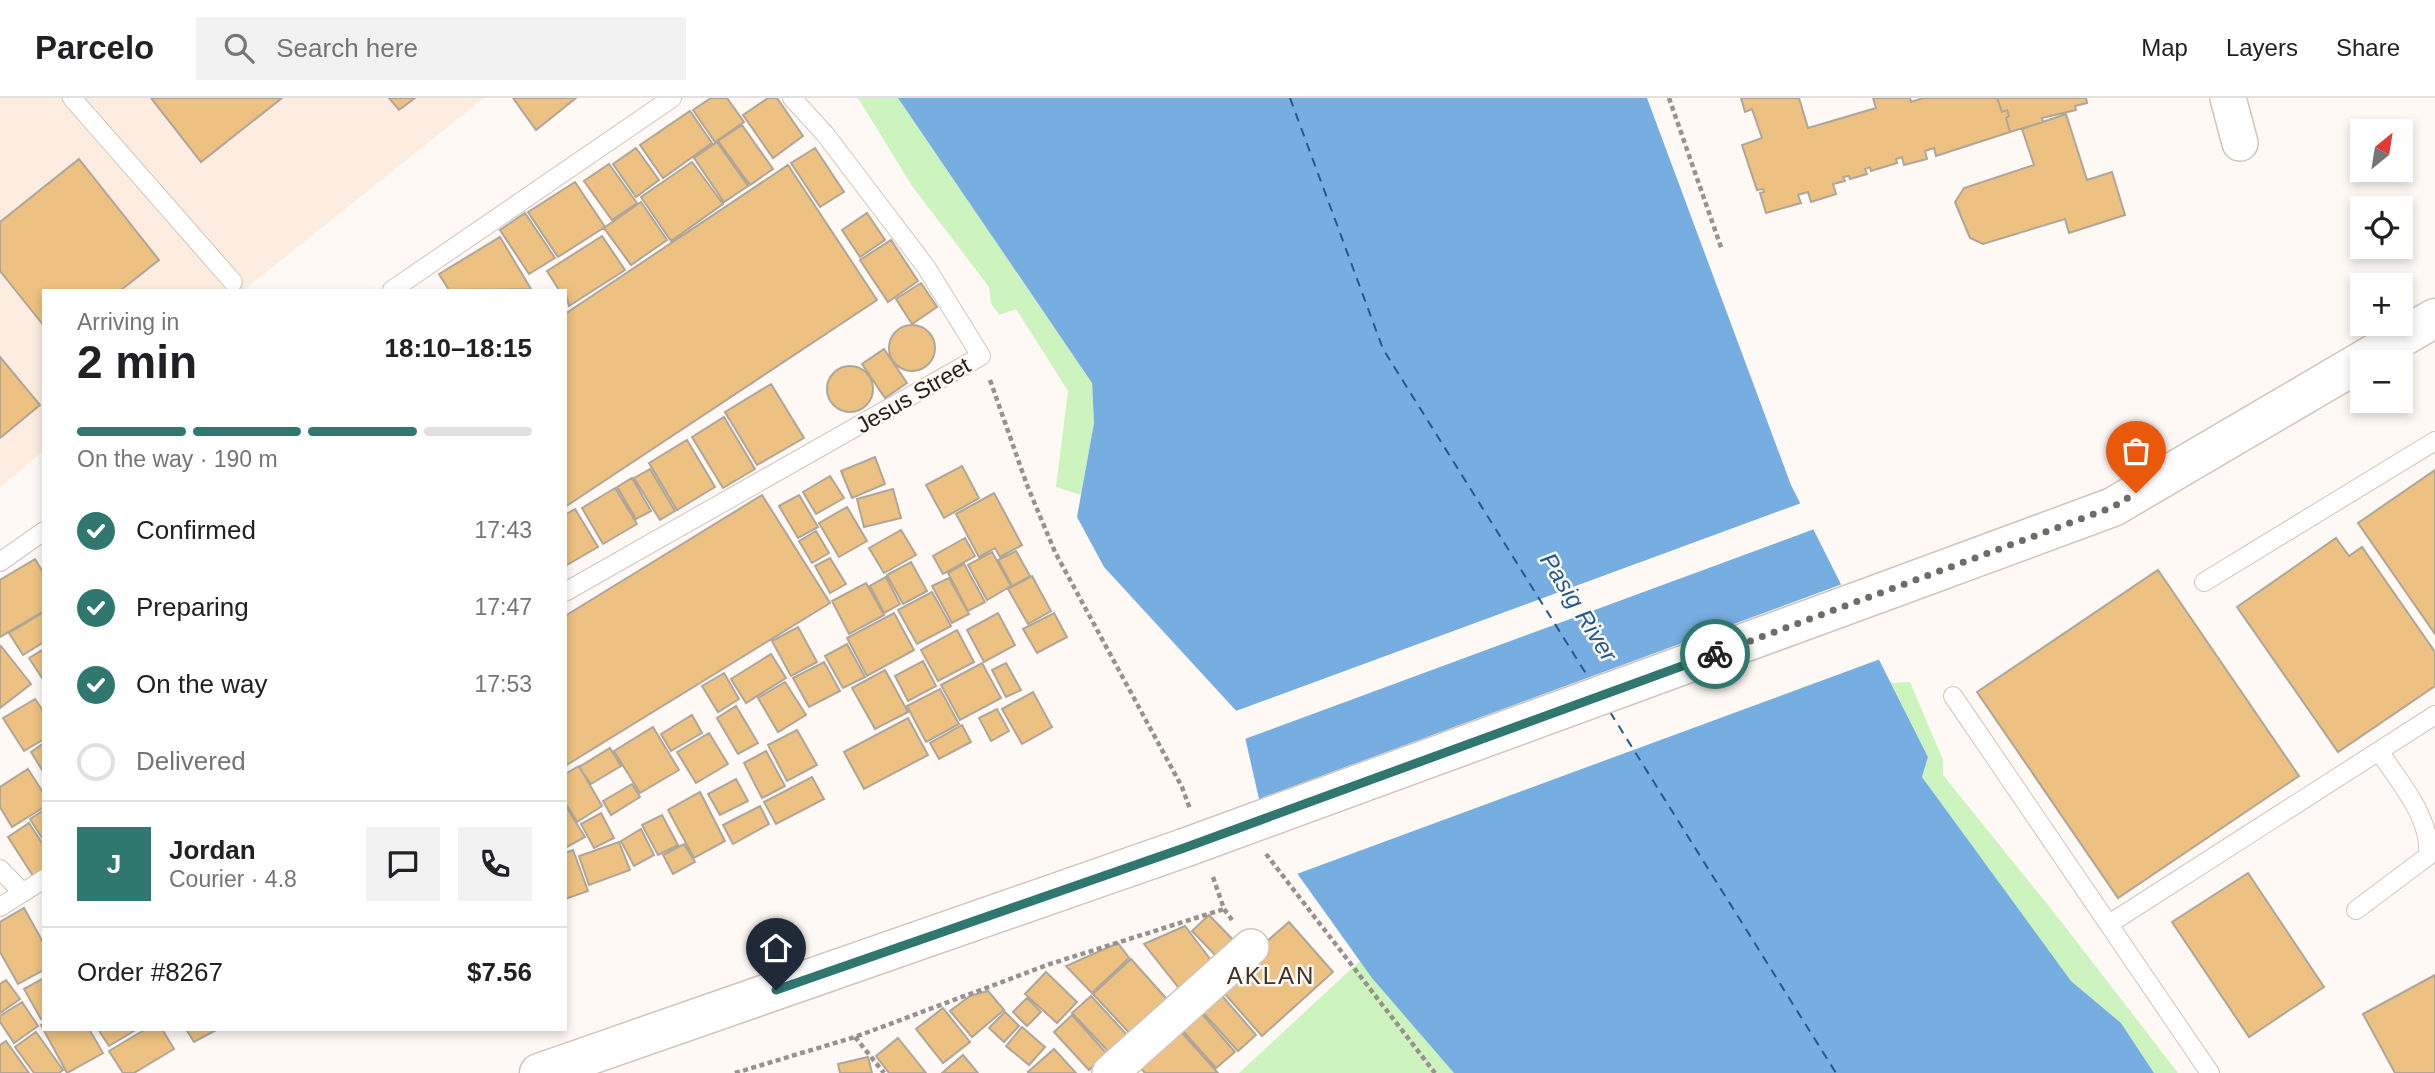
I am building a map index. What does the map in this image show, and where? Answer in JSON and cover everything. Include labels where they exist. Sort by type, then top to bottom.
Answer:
[{"type":"main road","points":[[539,1073],[1198,860],[1880,593],[2113,507],[2435,318]]},
{"type":"street","points":[[2228,98],[2240,143]]},
{"type":"street","points":[[1110,1073],[1251,947]]},
{"type":"lane","points":[[72,98],[233,282]]},
{"type":"lane","points":[[393,289],[672,98]]},
{"type":"lane","name":"Jesus Street","points":[[567,591],[981,356],[926,268],[867,187],[792,98]]},
{"type":"lane","points":[[2204,582],[2435,440]]},
{"type":"lane","points":[[0,562],[42,532]]},
{"type":"lane","points":[[1953,696],[2210,1073]]},
{"type":"lane","points":[[2109,924],[2435,715]]},
{"type":"lane","points":[[2356,910],[2428,856],[2430,840],[2424,823],[2379,751]]},
{"type":"lane","points":[[0,869],[22,892]]},
{"type":"lane","points":[[0,907],[42,880]]},
{"type":"path","points":[[1669,98],[1722,250]]},
{"type":"path","points":[[981,356],[1027,485],[1055,552],[1182,787],[1191,811]]},
{"type":"path","points":[[1257,843],[1435,1073]]},
{"type":"path","points":[[1198,860],[1224,909],[1251,947]]},
{"type":"path","points":[[735,1073],[855,1037],[1050,964],[1224,909]]},
{"type":"path","points":[[855,1037],[884,1073]]},
{"type":"shaded area","points":[[0,98],[484,98],[245,289],[42,289],[42,453],[0,487]]},
{"type":"green space","points":[[858,98],[898,98],[1092,383],[1094,423],[1081,495],[1056,487],[1068,391],[1016,309],[999,315],[991,303],[989,287],[912,186]]},
{"type":"green space","points":[[1910,682],[1943,760],[1943,775],[2178,1073],[2154,1073],[2121,1023],[2071,981],[1922,777],[1928,757],[1891,683]]},
{"type":"green space","points":[[1363,958],[1459,1073],[1239,1073]]},
{"type":"water","name":"Pasig River","points":[[898,98],[1647,98],[1791,485],[1928,757],[1922,777],[2071,981],[2121,1023],[2154,1073],[1454,1073],[1372,978],[1266,830],[1240,715],[1104,567],[1077,517],[1094,423],[1092,383]]},
{"type":"pier","points":[[1804,502],[1817,528],[1242,740],[1233,712]]},
{"type":"pier","points":[[1845,583],[1883,658],[1294,875],[1263,831],[1256,800]]},
{"type":"building","points":[[151,98],[282,98],[201,162]]},
{"type":"building","points":[[389,98],[415,98],[399,110]]},
{"type":"building","points":[[513,98],[576,98],[536,130]]},
{"type":"building","points":[[711,98],[727,98],[744,122],[715,142],[693,110]]},
{"type":"building","points":[[768,98],[777,98],[803,136],[773,158],[743,115]]},
{"type":"building","points":[[1741,98],[1799,98],[1808,128],[1876,108],[1873,98],[1910,98],[1911,102],[1923,98],[1997,98],[2002,112],[2007,110],[2010,132],[1936,156],[1934,148],[1925,151],[1927,159],[1904,165],[1902,157],[1896,159],[1897,163],[1871,171],[1870,167],[1865,169],[1867,174],[1850,179],[1849,176],[1843,177],[1845,181],[1833,184],[1836,194],[1811,202],[1808,192],[1798,195],[1801,203],[1766,213],[1760,193],[1764,192],[1763,189],[1757,190],[1742,145],[1762,138],[1752,109],[1745,112]]},
{"type":"building","points":[[1997,98],[2086,98],[2087,103],[2075,106],[2076,110],[2042,118],[2043,122],[2010,132],[2007,110],[2002,112]]},
{"type":"building","points":[[690,111],[712,143],[663,178],[640,145]]},
{"type":"building","points":[[2066,114],[2087,180],[2112,172],[2125,215],[2069,233],[2065,219],[1983,244],[1970,238],[1955,202],[1964,188],[2034,165],[2022,129]]},
{"type":"building","points":[[742,125],[773,169],[750,185],[718,141]]},
{"type":"building","points":[[717,142],[748,186],[724,202],[694,158]]},
{"type":"building","points":[[636,148],[659,180],[636,197],[613,164]]},
{"type":"building","points":[[815,148],[844,192],[820,207],[791,163]]},
{"type":"building","points":[[79,159],[159,260],[122,289],[42,289],[42,324],[0,271],[0,222]]},
{"type":"building","points":[[692,162],[723,204],[671,241],[641,197]]},
{"type":"building","points":[[609,164],[637,203],[612,220],[584,181]]},
{"type":"building","points":[[788,165],[877,300],[567,506],[567,313]]},
{"type":"building","points":[[575,182],[605,227],[558,257],[528,212]]},
{"type":"building","points":[[641,202],[667,240],[631,265],[604,228]]},
{"type":"building","points":[[525,213],[555,258],[529,274],[500,230]]},
{"type":"building","points":[[867,213],[885,240],[860,257],[842,230]]},
{"type":"building","points":[[602,236],[625,270],[569,306],[567,289],[558,289],[547,271]]},
{"type":"building","points":[[500,237],[531,289],[448,289],[439,274]]},
{"type":"building","points":[[891,240],[918,281],[888,302],[860,260]]},
{"type":"building","points":[[921,283],[937,307],[912,324],[896,299]]},
{"type":"building","points":[[912,325],[928,332],[935,348],[928,364],[912,371],[896,364],[889,348],[896,332]]},
{"type":"building","points":[[884,349],[907,383],[885,398],[862,364]]},
{"type":"building","points":[[0,357],[40,405],[0,438]]},
{"type":"building","points":[[850,366],[867,372],[873,389],[867,406],[850,412],[833,406],[827,389],[833,372]]},
{"type":"building","points":[[771,384],[804,438],[757,465],[725,412]]},
{"type":"building","points":[[724,417],[755,469],[723,488],[692,437]]},
{"type":"building","points":[[687,440],[715,487],[677,510],[649,463]]},
{"type":"building","points":[[875,457],[885,484],[852,498],[841,471]]},
{"type":"building","points":[[962,466],[979,498],[944,518],[926,485]]},
{"type":"building","points":[[650,469],[675,511],[660,520],[634,478]]},
{"type":"building","points":[[2435,470],[2435,634],[2358,523]]},
{"type":"building","points":[[830,476],[844,498],[816,514],[803,492]]},
{"type":"building","points":[[632,478],[651,511],[636,519],[617,487]]},
{"type":"building","points":[[615,488],[637,524],[603,544],[582,508]]},
{"type":"building","points":[[893,489],[901,518],[864,527],[857,499]]},
{"type":"building","points":[[994,493],[1022,545],[1000,557],[995,548],[979,557],[956,514]]},
{"type":"building","points":[[762,495],[830,603],[567,765],[567,615]]},
{"type":"building","points":[[799,495],[818,527],[798,538],[779,506]]},
{"type":"building","points":[[847,507],[867,541],[839,557],[819,523]]},
{"type":"building","points":[[575,509],[598,547],[567,565],[567,514]]},
{"type":"building","points":[[901,530],[916,555],[884,573],[869,548]]},
{"type":"building","points":[[816,531],[829,553],[812,563],[799,541]]},
{"type":"building","points":[[965,538],[975,556],[943,574],[933,556]]},
{"type":"building","points":[[2336,538],[2349,556],[2362,547],[2435,652],[2435,686],[2338,752],[2237,607]]},
{"type":"building","points":[[1016,551],[1030,576],[1012,586],[998,560]]},
{"type":"building","points":[[992,552],[1011,586],[987,600],[968,565]]},
{"type":"building","points":[[830,558],[846,584],[830,593],[815,566]]},
{"type":"building","points":[[35,559],[42,571],[42,612],[0,637],[0,580]]},
{"type":"building","points":[[911,562],[927,591],[903,604],[887,575]]},
{"type":"building","points":[[964,564],[985,602],[968,611],[948,573]]},
{"type":"building","points":[[2158,570],[2299,776],[2118,898],[1977,692]]},
{"type":"building","points":[[1032,576],[1051,611],[1028,624],[1008,589]]},
{"type":"building","points":[[886,577],[900,604],[884,613],[870,586]]},
{"type":"building","points":[[949,578],[969,614],[952,623],[932,586]]},
{"type":"building","points":[[866,583],[884,615],[849,634],[832,601]]},
{"type":"building","points":[[932,592],[951,626],[917,644],[898,610]]},
{"type":"building","points":[[42,613],[42,643],[23,655],[9,633]]},
{"type":"building","points":[[894,613],[914,650],[867,676],[847,638]]},
{"type":"building","points":[[998,613],[1015,645],[984,662],[967,630]]},
{"type":"building","points":[[1054,613],[1067,637],[1037,653],[1023,629]]},
{"type":"building","points":[[798,627],[817,662],[791,676],[772,641]]},
{"type":"building","points":[[957,630],[974,662],[938,681],[921,650]]},
{"type":"building","points":[[847,644],[865,677],[843,688],[825,656]]},
{"type":"building","points":[[0,647],[31,684],[0,708]]},
{"type":"building","points":[[42,650],[42,678],[29,658]]},
{"type":"building","points":[[771,654],[786,678],[746,703],[731,679]]},
{"type":"building","points":[[923,661],[936,686],[908,701],[895,676]]},
{"type":"building","points":[[824,662],[840,691],[809,707],[793,678]]},
{"type":"building","points":[[982,663],[1001,698],[960,720],[941,685]]},
{"type":"building","points":[[1006,663],[1021,690],[1006,697],[992,670]]},
{"type":"building","points":[[885,670],[908,712],[875,729],[852,688]]},
{"type":"building","points":[[724,673],[739,699],[718,712],[702,686]]},
{"type":"building","points":[[785,682],[806,715],[778,732],[758,698]]},
{"type":"building","points":[[940,689],[959,724],[926,742],[907,706]]},
{"type":"building","points":[[1033,692],[1052,727],[1022,744],[1002,709]]},
{"type":"building","points":[[35,699],[42,709],[42,740],[24,751],[3,718]]},
{"type":"building","points":[[736,706],[758,743],[738,754],[717,718]]},
{"type":"building","points":[[997,709],[1009,731],[991,741],[979,718]]},
{"type":"building","points":[[692,715],[702,733],[671,751],[661,734]]},
{"type":"building","points":[[908,718],[928,755],[864,789],[844,752]]},
{"type":"building","points":[[962,725],[971,742],[939,759],[930,743]]},
{"type":"building","points":[[653,727],[679,770],[640,793],[614,751]]},
{"type":"building","points":[[797,730],[817,765],[787,781],[768,745]]},
{"type":"building","points":[[709,733],[728,764],[696,783],[677,752]]},
{"type":"building","points":[[42,744],[42,770],[31,752]]},
{"type":"building","points":[[610,748],[621,766],[591,784],[579,767]]},
{"type":"building","points":[[766,751],[785,786],[762,798],[744,763]]},
{"type":"building","points":[[579,766],[602,806],[577,822],[567,805],[567,773]]},
{"type":"building","points":[[28,769],[42,791],[42,808],[12,827],[0,807],[0,787]]},
{"type":"building","points":[[812,777],[824,799],[776,824],[764,802]]},
{"type":"building","points":[[736,779],[748,801],[720,815],[708,794]]},
{"type":"building","points":[[632,784],[640,797],[611,815],[603,801]]},
{"type":"building","points":[[700,792],[725,841],[694,858],[668,810]]},
{"type":"building","points":[[760,806],[769,824],[733,844],[723,825]]},
{"type":"building","points":[[567,808],[585,837],[567,847]]},
{"type":"building","points":[[42,811],[42,838],[30,819]]},
{"type":"building","points":[[601,813],[614,838],[594,848],[581,824]]},
{"type":"building","points":[[662,815],[678,845],[658,855],[642,825]]},
{"type":"building","points":[[29,823],[42,843],[42,871],[33,876],[8,837]]},
{"type":"building","points":[[641,829],[654,855],[634,866],[621,841]]},
{"type":"building","points":[[619,842],[630,870],[589,885],[579,856]]},
{"type":"building","points":[[684,844],[695,862],[673,874],[663,855]]},
{"type":"building","points":[[573,850],[588,891],[567,898],[567,852]]},
{"type":"building","points":[[2248,873],[2324,987],[2249,1037],[2172,922]]},
{"type":"building","points":[[24,908],[42,940],[42,971],[18,984],[0,952],[0,922]]},
{"type":"building","points":[[1209,915],[1238,945],[1221,961],[1192,931]]},
{"type":"building","points":[[1289,922],[1333,972],[1262,1036],[1217,985]]},
{"type":"building","points":[[1185,926],[1220,972],[1186,997],[1144,944]]},
{"type":"building","points":[[1118,943],[1129,958],[1092,993],[1066,966]]},
{"type":"building","points":[[1131,959],[1173,1006],[1136,1040],[1093,994]]},
{"type":"building","points":[[1046,972],[1077,1002],[1057,1023],[1025,994]]},
{"type":"building","points":[[2435,975],[2435,1073],[2395,1073],[2363,1014]]},
{"type":"building","points":[[42,979],[41,1019],[24,989]]},
{"type":"building","points":[[6,980],[20,999],[0,1013],[0,984]]},
{"type":"building","points":[[1217,990],[1256,1035],[1238,1051],[1198,1007]]},
{"type":"building","points":[[988,991],[1004,1010],[972,1037],[950,1011],[970,996]]},
{"type":"building","points":[[1091,996],[1127,1035],[1109,1052],[1072,1013]]},
{"type":"building","points":[[1027,998],[1041,1012],[1027,1026],[1013,1012]]},
{"type":"building","points":[[22,1002],[38,1026],[14,1043],[0,1022],[0,1016]]},
{"type":"building","points":[[1195,1006],[1235,1052],[1216,1068],[1176,1023]]},
{"type":"building","points":[[943,1008],[970,1042],[943,1063],[916,1029]]},
{"type":"building","points":[[1005,1012],[1019,1026],[1004,1042],[989,1028]]},
{"type":"building","points":[[1072,1015],[1107,1054],[1089,1070],[1054,1032]]},
{"type":"building","points":[[1174,1024],[1218,1073],[1145,1073],[1133,1060]]},
{"type":"building","points":[[1022,1027],[1045,1047],[1029,1065],[1006,1046]]},
{"type":"building","points":[[44,1031],[90,1031],[103,1053],[67,1073]]},
{"type":"building","points":[[99,1031],[134,1031],[109,1046]]},
{"type":"building","points":[[143,1031],[163,1031],[174,1049],[134,1073],[123,1073],[109,1051]]},
{"type":"building","points":[[187,1031],[214,1031],[194,1042]]},
{"type":"building","points":[[36,1032],[63,1070],[59,1073],[34,1073],[15,1047]]},
{"type":"building","points":[[898,1038],[926,1073],[889,1073],[876,1056]]},
{"type":"building","points":[[6,1041],[29,1073],[0,1073],[0,1045]]},
{"type":"building","points":[[1054,1049],[1076,1073],[1028,1073],[1028,1072]]},
{"type":"building","points":[[963,1055],[978,1073],[942,1073]]},
{"type":"building","points":[[868,1057],[872,1073],[840,1073],[838,1064]]},
{"type":"ferry route","points":[[1290,98],[1383,349],[1590,680]]},
{"type":"ferry route","points":[[1610,712],[1836,1073]]},
{"type":"way so far","points":[[1715,654],[2113,507],[2136,493]]},
{"type":"district","name":"AKLAN","points":[[1271,975]]},
{"type":"route","points":[[776,990],[1184,848],[1715,654]]}]
